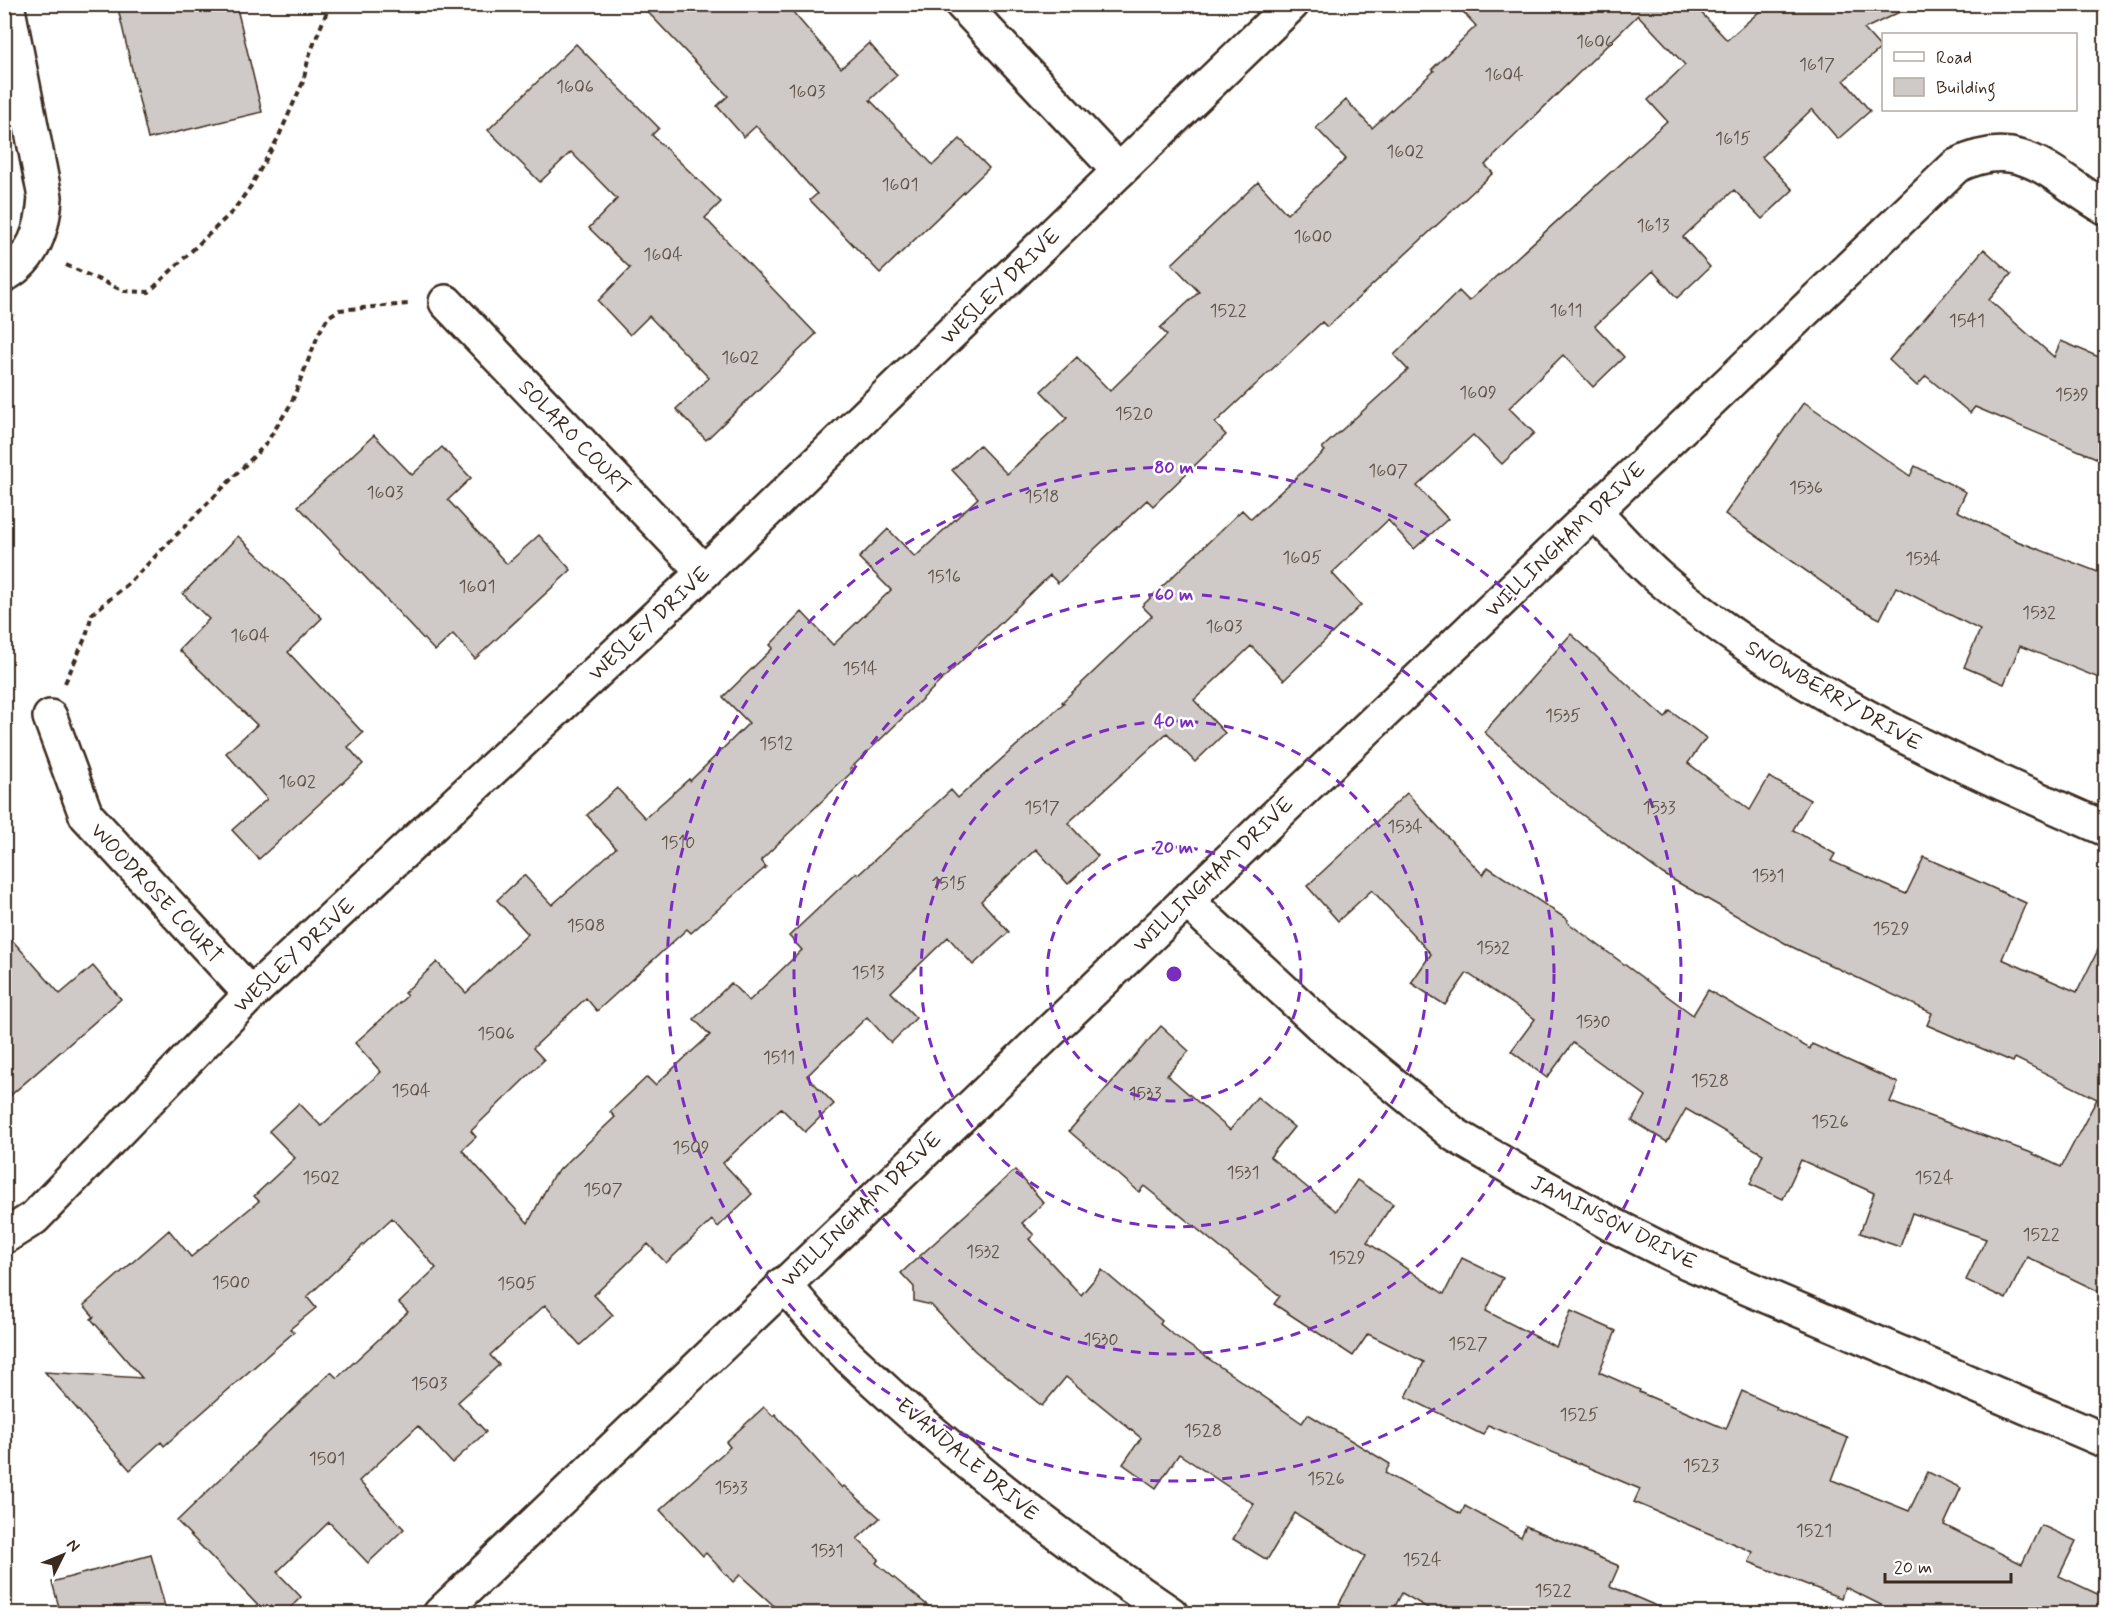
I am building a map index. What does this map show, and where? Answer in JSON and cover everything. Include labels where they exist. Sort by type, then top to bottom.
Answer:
[{"type":"street","points":[[4,275],[12,271],[32,251],[43,226],[45,197],[7,4]]},
{"type":"street","points":[[962,4],[1119,171]]},
{"type":"street","name":"WESLEY DRIVE","points":[[4,1237],[34,1218],[251,994],[704,572],[1292,4]]},
{"type":"street","name":"WILLINGHAM DRIVE","points":[[440,1614],[1956,166],[1976,156],[1997,153],[2019,155],[2039,163],[2106,208]]},
{"type":"street","name":"SOLARO COURT","points":[[446,302],[704,572]]},
{"type":"street","name":"SNOWBERRY DRIVE","points":[[1594,512],[1657,577],[1741,641],[1889,731],[1967,769],[2106,829]]},
{"type":"street","name":"WOODROSE COURT","points":[[50,717],[86,815],[251,994]]},
{"type":"street","name":"JAMINSON DRIVE","points":[[1186,900],[1322,1026],[1455,1135],[1611,1224],[1687,1262],[2106,1442]]},
{"type":"street","name":"EVANDALE DRIVE","points":[[783,1284],[849,1357],[938,1437],[1059,1534],[1171,1614]]},
{"type":"path","points":[[32,251],[124,291],[149,292],[158,285],[233,211],[251,186],[278,138],[303,82],[309,56],[330,4]]},
{"type":"path","points":[[50,717],[86,636],[92,614],[129,583],[265,445],[291,404],[319,333],[328,318],[339,310],[446,302]]},
{"type":"building","points":[[117,4],[236,4],[262,112],[148,139]]},
{"type":"building","points":[[640,4],[786,4],[841,68],[869,43],[897,75],[870,100],[933,165],[960,139],[989,168],[880,273],[810,200],[817,194],[756,126],[744,137],[717,106],[728,96]]},
{"type":"building","points":[[1456,4],[1693,4],[1727,40],[1768,4],[1916,4],[1864,29],[1881,48],[1844,80],[1870,111],[1838,139],[1812,109],[1762,157],[1793,190],[1762,219],[1734,190],[1683,237],[1710,267],[1677,298],[1653,271],[1595,326],[1624,357],[1593,387],[1563,355],[1509,408],[1534,433],[1502,464],[1473,435],[1417,486],[1448,519],[1414,549],[1388,520],[1332,573],[1361,605],[1284,680],[1251,646],[1194,700],[1225,733],[1195,762],[1167,733],[1068,823],[1098,856],[1068,884],[1036,849],[981,901],[1009,932],[973,965],[948,937],[891,992],[916,1018],[891,1043],[867,1017],[807,1076],[834,1104],[805,1132],[781,1108],[723,1163],[752,1194],[718,1227],[712,1220],[666,1263],[648,1244],[594,1295],[613,1315],[580,1345],[545,1305],[490,1355],[499,1365],[458,1402],[486,1432],[452,1463],[418,1426],[359,1481],[404,1529],[368,1563],[329,1522],[277,1572],[301,1597],[284,1614],[266,1614],[177,1521],[331,1372],[337,1378],[408,1312],[399,1303],[436,1268],[392,1218],[307,1297],[316,1308],[290,1329],[294,1332],[164,1446],[161,1442],[130,1470],[45,1372],[142,1378],[91,1319],[94,1317],[84,1305],[169,1230],[191,1257],[259,1201],[254,1196],[295,1158],[269,1131],[299,1103],[321,1126],[381,1072],[355,1043],[407,996],[404,993],[437,962],[466,993],[528,934],[497,900],[524,875],[552,905],[616,848],[587,815],[617,788],[645,818],[689,779],[690,781],[749,723],[723,697],[773,648],[770,645],[802,612],[833,645],[891,590],[859,558],[888,529],[915,557],[978,498],[952,470],[979,445],[1007,474],[1067,418],[1041,391],[1077,357],[1110,391],[1167,335],[1160,328],[1199,292],[1172,264],[1258,182],[1287,214],[1346,159],[1316,128],[1346,100],[1372,128],[1434,71],[1432,69],[1476,26]],"holes":[[[1638,15],[1685,65],[1648,100],[1667,121],[1469,301],[1459,291],[1394,355],[1408,370],[1322,448],[1325,451],[1251,519],[1242,510],[1142,606],[1152,616],[1062,702],[1064,703],[958,798],[951,790],[858,875],[856,873],[789,936],[802,950],[749,1001],[731,983],[694,1019],[710,1035],[655,1085],[647,1077],[610,1112],[615,1117],[553,1176],[528,1223],[462,1150],[476,1137],[471,1131],[544,1060],[533,1048],[586,998],[597,1011],[687,929],[691,933],[766,867],[761,860],[852,772],[850,769],[1050,575],[1058,583],[1147,500],[1153,506],[1226,435],[1215,423],[1322,322],[1327,327],[1493,173],[1485,165]]]},
{"type":"building","points":[[576,44],[659,128],[652,135],[721,202],[705,218],[816,334],[706,440],[676,409],[709,378],[649,316],[630,335],[598,301],[630,268],[589,228],[617,199],[571,152],[540,182],[488,130]]},
{"type":"building","points":[[1984,249],[2011,274],[1989,300],[2054,357],[2061,341],[2106,360],[2106,462],[1975,407],[1970,413],[1926,376],[1917,386],[1889,360]]},
{"type":"building","points":[[1804,402],[1910,476],[1915,466],[1966,492],[1957,511],[2017,541],[2106,575],[2106,681],[2020,646],[2004,684],[1964,667],[1980,630],[1896,587],[1880,619],[1859,608],[1725,514]]},
{"type":"building","points":[[374,435],[412,475],[442,447],[471,478],[448,500],[507,564],[539,535],[571,570],[475,659],[453,634],[435,651],[298,506]]},
{"type":"building","points":[[238,536],[322,618],[288,652],[363,733],[348,747],[363,764],[259,859],[232,830],[267,799],[226,753],[257,725],[179,650],[209,619],[183,594]]},
{"type":"building","points":[[1571,634],[1665,718],[1670,711],[1706,738],[1688,763],[1750,810],[1769,777],[1810,800],[1793,830],[1835,854],[1831,861],[1906,894],[1924,857],[2026,903],[2002,959],[2077,992],[2106,934],[2106,1295],[2027,1257],[2006,1299],[1966,1280],[1986,1239],[1912,1213],[1900,1247],[1860,1233],[1874,1193],[1801,1160],[1783,1199],[1750,1184],[1763,1154],[1686,1109],[1667,1142],[1632,1121],[1646,1096],[1573,1043],[1547,1078],[1511,1051],[1535,1019],[1467,973],[1445,1005],[1411,983],[1431,954],[1372,890],[1338,921],[1307,886],[1407,793],[1483,875],[1488,867],[1568,920],[1567,922],[1693,1015],[1708,990],[1810,1049],[1812,1044],[1898,1083],[1890,1102],[2029,1152],[2061,1167],[2097,1099],[2015,1058],[2013,1062],[1927,1025],[1932,1013],[1790,946],[1663,874],[1550,791],[1484,732]]},
{"type":"building","points":[[4,931],[60,994],[93,966],[121,999],[4,1101]]},
{"type":"building","points":[[1161,1026],[1189,1051],[1167,1075],[1230,1130],[1257,1097],[1294,1127],[1270,1157],[1336,1211],[1357,1180],[1393,1204],[1367,1242],[1444,1294],[1462,1258],[1503,1278],[1486,1311],[1556,1347],[1571,1311],[1616,1331],[1599,1372],[1640,1390],[1639,1392],[1726,1429],[1742,1391],[1777,1407],[1776,1409],[1848,1438],[1832,1480],[1909,1511],[1928,1472],[1961,1488],[1944,1525],[2022,1564],[2041,1525],[2076,1541],[2059,1576],[2106,1598],[2106,1614],[1899,1614],[1845,1587],[1841,1598],[1749,1562],[1753,1552],[1634,1502],[1640,1489],[1488,1425],[1483,1435],[1406,1397],[1424,1362],[1368,1334],[1353,1356],[1274,1304],[1280,1296],[1144,1186],[1139,1192],[1069,1131]]},
{"type":"building","points":[[1015,1170],[1044,1203],[1022,1223],[1034,1235],[1029,1239],[1081,1295],[1102,1270],[1162,1321],[1160,1324],[1171,1333],[1302,1423],[1308,1414],[1390,1464],[1385,1473],[1461,1514],[1465,1506],[1521,1537],[1526,1526],[1619,1566],[1610,1586],[1675,1614],[1438,1614],[1402,1593],[1391,1614],[1357,1614],[1339,1604],[1365,1556],[1295,1513],[1267,1560],[1233,1539],[1254,1504],[1179,1454],[1156,1488],[1123,1464],[1141,1438],[1066,1377],[1042,1406],[975,1351],[931,1305],[914,1301],[914,1287],[901,1273]]},
{"type":"building","points":[[764,1407],[773,1416],[775,1414],[842,1488],[844,1486],[880,1518],[857,1539],[879,1559],[876,1563],[938,1614],[783,1614],[740,1575],[733,1582],[706,1553],[703,1556],[660,1510],[730,1447],[726,1442]]},
{"type":"building","points":[[151,1555],[167,1614],[61,1614],[52,1582]]}]
